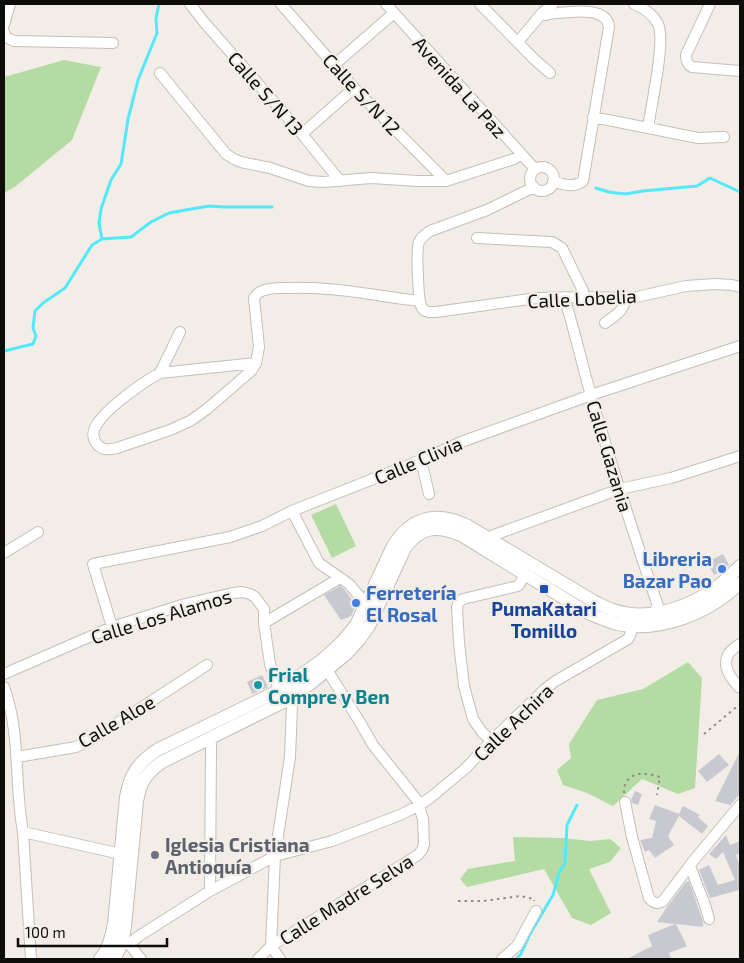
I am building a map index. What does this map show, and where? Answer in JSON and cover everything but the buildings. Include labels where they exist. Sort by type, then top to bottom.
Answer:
[{"type":"main road","points":[[324,665],[356,625],[400,534],[416,522],[425,519],[438,517],[461,523],[526,574],[588,613],[617,624],[645,626],[656,618],[705,595],[728,578],[740,566]]},
{"type":"main road","points":[[114,959],[120,942],[114,924],[140,786],[144,778],[162,762],[207,733],[284,695],[324,665],[346,654],[369,626],[405,548],[411,539],[417,535],[433,529],[443,529],[485,543],[606,608],[626,613],[645,614],[656,618],[676,620],[700,611],[725,596],[740,583]]},
{"type":"main road","points":[[100,959],[120,942]]},
{"type":"street","points":[[4,25],[10,4]]},
{"type":"street","name":"Calle S/N 12","points":[[281,4],[354,88],[446,181]]},
{"type":"street","name":"Avenida La Paz","points":[[386,4],[535,169]]},
{"type":"street","points":[[480,4],[550,73]]},
{"type":"street","points":[[518,42],[542,13],[553,4]]},
{"type":"street","points":[[634,4],[644,8],[658,24],[661,37],[648,128]]},
{"type":"street","points":[[710,4],[686,55],[686,62],[692,67],[740,71]]},
{"type":"street","name":"Calle S/N 13","points":[[191,5],[340,181]]},
{"type":"street","points":[[542,13],[546,15],[578,11],[594,13],[606,18],[609,27],[583,181],[573,186],[553,182]]},
{"type":"street","points":[[334,65],[394,13]]},
{"type":"street","points":[[4,32],[6,37],[14,41],[113,43]]},
{"type":"street","points":[[160,73],[226,154],[234,159],[309,181],[322,182],[371,178],[418,182],[446,181],[514,159],[521,154]]},
{"type":"street","points":[[302,134],[354,88]]},
{"type":"street","points":[[593,117],[698,138],[724,137]]},
{"type":"street","points":[[542,167],[548,169],[552,174],[553,182],[550,187],[540,190],[532,185],[530,178],[535,169],[542,167]]},
{"type":"street","points":[[256,363],[160,373],[109,410],[97,424],[93,434],[94,439],[102,449],[108,450],[170,430],[190,421],[207,409],[245,376],[256,363],[259,347],[254,298],[262,291],[270,289],[330,289],[420,300],[417,254],[422,237],[430,231],[486,210],[534,187]]},
{"type":"street","points":[[477,238],[552,242],[557,244],[562,248],[583,291],[583,297]]},
{"type":"street","name":"Calle Lobelia","points":[[420,300],[424,311],[436,312],[537,298],[632,298],[686,286],[715,284],[740,287]]},
{"type":"street","name":"Calle Gazania","points":[[564,297],[591,395],[629,520],[658,606],[656,618]]},
{"type":"street","points":[[605,323],[623,309],[625,298]]},
{"type":"street","points":[[160,373],[180,332]]},
{"type":"street","name":"Calle Clivia","points":[[112,627],[93,564],[230,538],[461,442],[591,395],[740,346]]},
{"type":"street","points":[[485,543],[494,535],[620,489],[672,478],[740,456]]},
{"type":"street","points":[[421,460],[429,494]]},
{"type":"street","points":[[292,511],[319,563],[349,584],[361,598],[368,602]]},
{"type":"street","points":[[4,553],[38,532]]},
{"type":"street","points":[[491,741],[473,719],[464,686],[457,607],[463,599],[518,586],[526,574]]},
{"type":"street","points":[[264,623],[340,578]]},
{"type":"street","name":"Calle Los Alamos","points":[[4,674],[112,627],[185,604],[242,592],[250,594],[255,598],[264,609],[264,623],[270,664],[277,684],[292,706],[290,757],[275,856],[271,946]]},
{"type":"street","name":"Calle Achira","points":[[120,942],[139,936],[210,891],[275,856],[341,837],[418,806],[466,768],[543,691],[554,682],[628,638],[632,626]]},
{"type":"street","points":[[740,644],[732,649],[726,661],[727,670],[740,688]]},
{"type":"street","name":"Calle Madre Selva","points":[[258,959],[271,946],[418,855],[424,844],[424,819],[417,800],[373,745],[324,665]]},
{"type":"street","name":"Calle Aloe","points":[[17,757],[76,747],[99,735],[207,666]]},
{"type":"street","points":[[4,687],[10,703],[17,757],[31,959]]},
{"type":"street","points":[[207,733],[211,745],[210,891]]},
{"type":"street","points":[[4,741],[15,739]]},
{"type":"street","points":[[625,802],[632,838],[650,898],[652,902],[657,904],[663,901],[740,805]]},
{"type":"street","points":[[22,832],[127,855]]},
{"type":"street","points":[[690,866],[709,919]]},
{"type":"street","points":[[502,959],[517,946],[536,911]]},
{"type":"street","points":[[120,942],[141,959]]},
{"type":"street","points":[[271,946],[280,959]]},
{"type":"path","points":[[704,734],[740,704]]},
{"type":"path","points":[[625,802],[624,787],[628,778],[634,775],[647,774],[660,777],[657,795]]},
{"type":"path","points":[[458,901],[483,902],[520,896],[534,898],[536,911]]},
{"type":"green space","points":[[64,60],[101,67],[72,140],[16,186],[4,193],[4,77]]},
{"type":"green space","points":[[336,504],[356,546],[332,558],[311,515]]},
{"type":"green space","points":[[688,662],[702,678],[695,788],[678,794],[642,779],[613,806],[587,793],[563,785],[557,770],[571,758],[569,744],[597,700],[643,689]]},
{"type":"green space","points":[[513,837],[563,838],[590,841],[610,839],[621,848],[610,862],[589,869],[611,913],[591,925],[572,918],[544,869],[467,887],[460,879],[468,869],[515,861]]},
{"type":"waterway","points":[[102,239],[99,223],[101,209],[111,180],[121,164],[128,119],[138,80],[157,33],[156,18],[159,4]]},
{"type":"waterway","points":[[596,188],[625,194],[697,186],[710,178],[740,192]]},
{"type":"waterway","points":[[4,351],[33,344],[36,336],[33,328],[35,311],[65,288],[92,245],[102,239],[131,237],[151,222],[169,213],[209,206],[272,207]]},
{"type":"waterway","points":[[516,959],[521,954],[530,934],[553,895],[559,873],[565,863],[567,825],[577,805]]},
{"type":"place","name":"Libreria Bazar Pao","points":[[722,569]]},
{"type":"place","name":"PumaKatari Tomillo","points":[[544,589]]},
{"type":"place","name":"Ferretería El Rosal","points":[[356,603]]},
{"type":"place","name":"Frial Compre y Ben","points":[[258,685]]},
{"type":"place","name":"Iglesia Cristiana Antioquía","points":[[155,855]]}]
